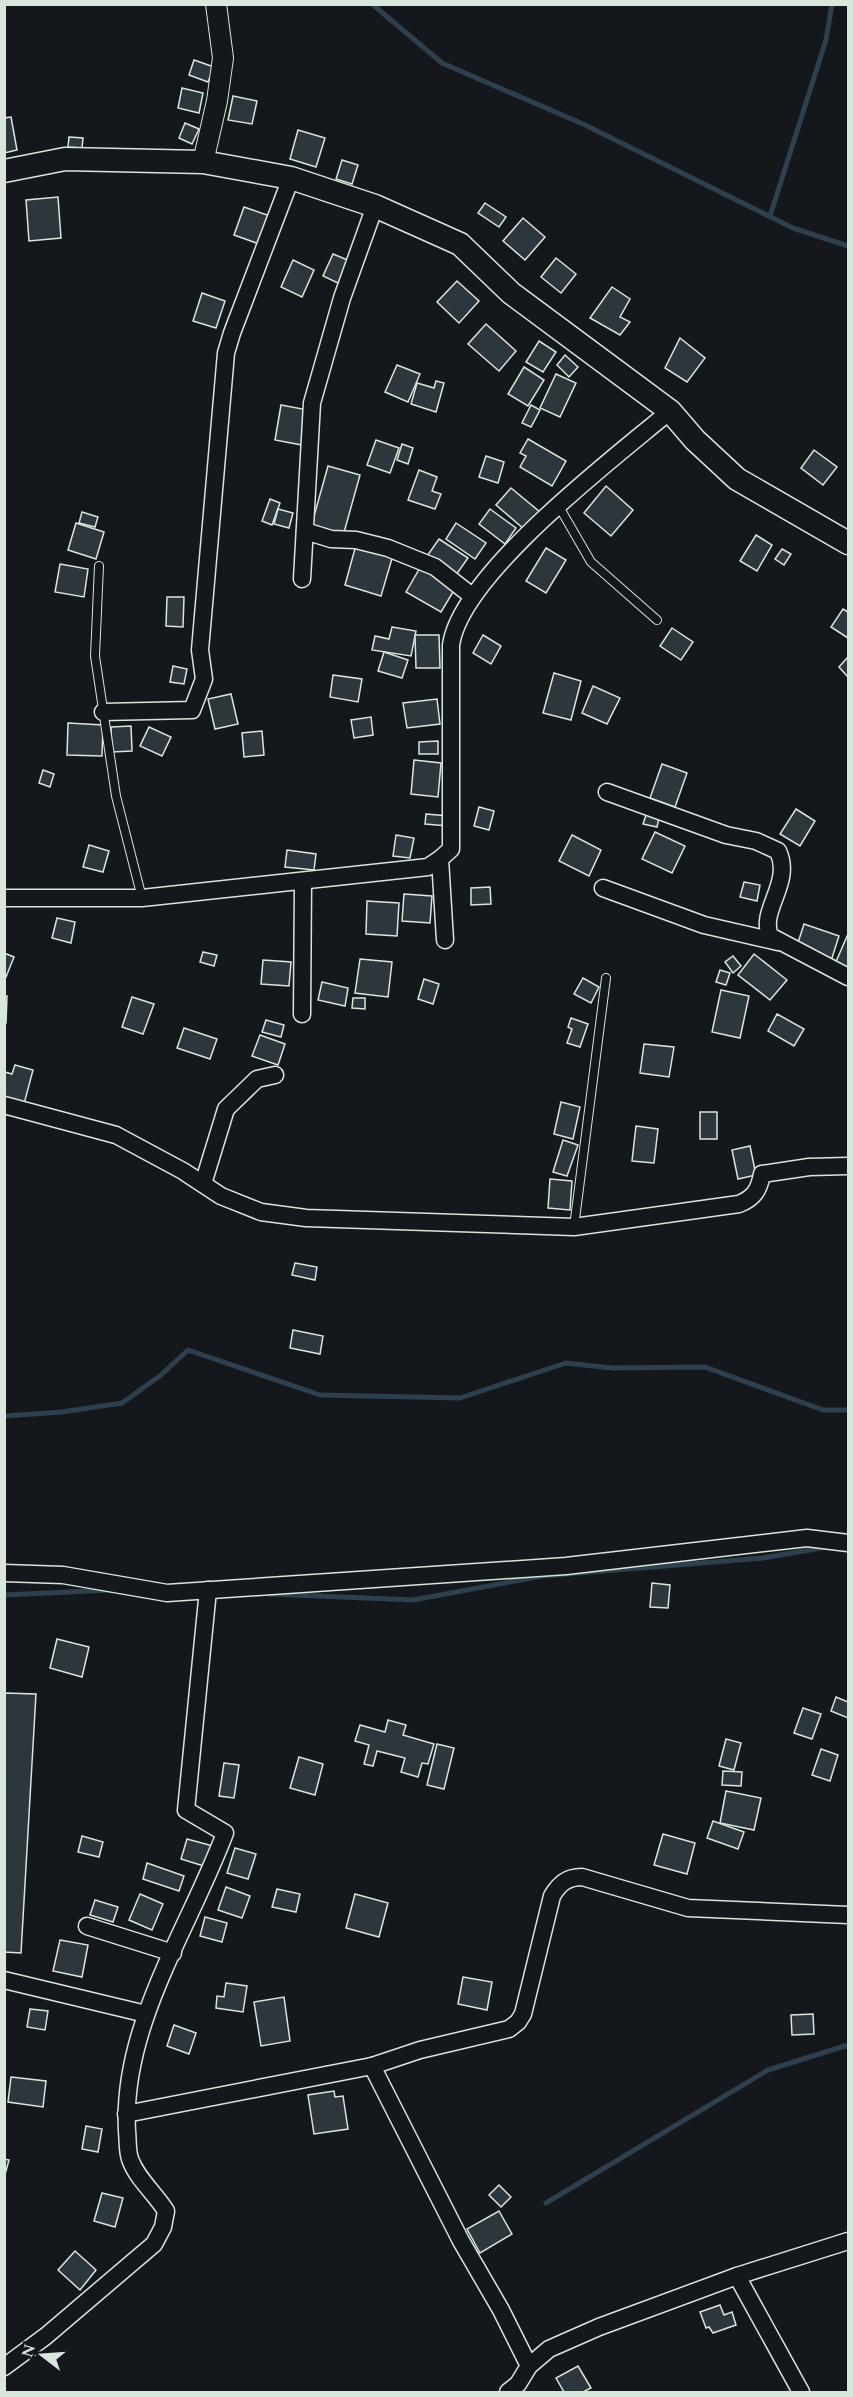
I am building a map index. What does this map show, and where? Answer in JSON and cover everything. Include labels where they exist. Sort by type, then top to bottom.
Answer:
[{"type":"main road","points":[[4,171],[65,159],[202,162],[291,178],[375,206],[460,244],[511,293],[670,411],[695,440],[737,479],[849,543]]},
{"type":"street","points":[[202,162],[217,101],[223,58],[216,4]]},
{"type":"street","points":[[103,712],[192,710],[204,680],[200,650],[226,353],[291,178]]},
{"type":"street","points":[[302,579],[312,403],[342,298],[375,206]]},
{"type":"street","points":[[4,898],[142,898],[428,867],[440,859],[451,849],[451,645],[453,630],[472,596],[494,570],[558,505],[670,411]]},
{"type":"street","points":[[305,531],[331,539],[356,540],[388,548],[435,567],[472,596]]},
{"type":"street","points":[[608,792],[726,835],[756,842],[778,851],[783,870],[767,924],[770,936],[849,977]]},
{"type":"street","points":[[440,859],[445,940]]},
{"type":"street","points":[[302,1014],[303,881]]},
{"type":"street","points":[[603,888],[704,925],[778,942]]},
{"type":"street","points":[[203,1184],[226,1109],[257,1079],[275,1075]]},
{"type":"street","points":[[4,1105],[116,1135],[183,1171],[221,1196],[261,1212],[306,1218],[574,1227],[739,1204],[750,1200],[759,1188],[762,1174],[809,1167],[849,1166]]},
{"type":"street","points":[[4,1573],[63,1575],[167,1593],[566,1566],[807,1538],[849,1543]]},
{"type":"street","points":[[4,2367],[46,2336],[154,2244],[163,2227],[166,2211],[158,2198],[137,2175],[129,2156],[126,2114],[132,2063],[146,2014],[225,1833],[186,1810],[208,1590]]},
{"type":"street","points":[[126,2114],[372,2066],[420,2050],[508,2028],[518,2022],[523,2014],[552,1896],[559,1885],[574,1877],[582,1877],[688,1908],[849,1915]]},
{"type":"street","points":[[87,1926],[173,1953]]},
{"type":"street","points":[[4,1980],[146,2014]]},
{"type":"street","points":[[372,2066],[461,2241],[501,2310],[529,2366]]},
{"type":"street","points":[[508,2392],[518,2384],[529,2366],[549,2349],[599,2327],[737,2276],[849,2241]]},
{"type":"street","points":[[737,2276],[801,2392]]},
{"type":"lane","points":[[558,505],[591,562],[657,620]]},
{"type":"lane","points":[[99,566],[95,656],[116,796],[142,898]]},
{"type":"lane","points":[[574,1227],[606,978]]},
{"type":"building","points":[[194,60],[214,67],[208,82],[189,75]]},
{"type":"building","points":[[182,88],[203,93],[199,113],[178,108]]},
{"type":"building","points":[[233,96],[257,101],[252,124],[228,120]]},
{"type":"building","points":[[11,117],[17,150],[4,153],[4,118]]},
{"type":"building","points":[[185,123],[199,129],[192,144],[179,138]]},
{"type":"building","points":[[298,130],[325,138],[316,167],[290,159]]},
{"type":"building","points":[[69,137],[83,138],[82,148],[68,147]]},
{"type":"building","points":[[342,160],[358,165],[352,184],[336,179]]},
{"type":"building","points":[[58,197],[61,238],[29,241],[26,200]]},
{"type":"building","points":[[485,203],[506,217],[499,227],[478,213]]},
{"type":"building","points":[[244,207],[270,216],[259,244],[234,235]]},
{"type":"building","points":[[523,218],[545,237],[525,260],[503,241]]},
{"type":"building","points":[[333,254],[350,261],[340,284],[323,276]]},
{"type":"building","points":[[556,258],[576,274],[561,293],[541,277]]},
{"type":"building","points":[[293,260],[314,270],[302,297],[281,287]]},
{"type":"building","points":[[457,281],[479,301],[459,323],[437,302]]},
{"type":"building","points":[[612,287],[630,299],[620,317],[630,322],[620,335],[590,318]]},
{"type":"building","points":[[202,293],[225,301],[216,328],[193,321]]},
{"type":"building","points":[[486,324],[516,351],[499,371],[468,344]]},
{"type":"building","points":[[680,338],[705,358],[687,382],[665,368]]},
{"type":"building","points":[[539,341],[556,352],[543,372],[526,362]]},
{"type":"building","points":[[565,355],[578,367],[569,377],[557,365]]},
{"type":"building","points":[[397,365],[420,374],[408,402],[385,392]]},
{"type":"building","points":[[524,367],[544,380],[528,406],[508,394]]},
{"type":"building","points":[[556,374],[576,383],[560,417],[540,408]]},
{"type":"building","points":[[436,381],[444,383],[436,412],[411,404],[417,383],[434,388]]},
{"type":"building","points":[[281,405],[308,410],[302,445],[275,440]]},
{"type":"building","points":[[531,405],[540,410],[531,427],[522,423]]},
{"type":"building","points":[[528,439],[566,461],[552,486],[520,467],[526,456],[520,453]]},
{"type":"building","points":[[376,440],[399,448],[390,473],[367,465]]},
{"type":"building","points":[[402,444],[413,448],[408,464],[397,460]]},
{"type":"building","points":[[814,450],[837,467],[823,485],[801,468]]},
{"type":"building","points":[[486,456],[504,462],[498,483],[479,477]]},
{"type":"building","points":[[328,466],[360,475],[343,536],[311,527]]},
{"type":"building","points":[[419,470],[437,477],[432,491],[441,494],[435,509],[408,500]]},
{"type":"building","points":[[606,486],[633,510],[611,536],[584,513]]},
{"type":"building","points":[[511,488],[540,512],[525,530],[496,505]]},
{"type":"building","points":[[270,499],[280,503],[272,525],[262,521]]},
{"type":"building","points":[[278,509],[293,513],[289,528],[274,524]]},
{"type":"building","points":[[490,509],[516,528],[505,544],[479,524]]},
{"type":"building","points":[[82,512],[98,517],[95,527],[79,523]]},
{"type":"building","points":[[76,523],[104,532],[96,559],[68,550]]},
{"type":"building","points":[[456,523],[486,543],[475,559],[446,539]]},
{"type":"building","points":[[756,535],[772,545],[757,571],[740,561]]},
{"type":"building","points":[[439,539],[468,558],[456,575],[427,556]]},
{"type":"building","points":[[356,545],[393,555],[381,596],[345,585]]},
{"type":"building","points":[[546,548],[566,560],[546,593],[526,581]]},
{"type":"building","points":[[782,549],[791,554],[784,565],[775,559]]},
{"type":"building","points":[[60,564],[88,569],[84,597],[55,592]]},
{"type":"building","points":[[421,566],[456,587],[441,612],[406,592]]},
{"type":"building","points":[[167,597],[184,597],[183,627],[166,626]]},
{"type":"building","points":[[843,609],[848,612],[848,638],[831,627]]},
{"type":"building","points":[[392,627],[416,631],[411,656],[372,650],[375,636],[389,639]]},
{"type":"building","points":[[672,628],[693,642],[681,660],[660,646]]},
{"type":"building","points":[[415,635],[439,635],[440,668],[416,668]]},
{"type":"building","points":[[483,635],[501,646],[491,664],[473,653]]},
{"type":"building","points":[[384,652],[408,660],[402,678],[378,671]]},
{"type":"building","points":[[848,657],[848,677],[839,667]]},
{"type":"building","points":[[173,666],[187,669],[184,684],[170,682]]},
{"type":"building","points":[[554,673],[581,681],[571,720],[543,713]]},
{"type":"building","points":[[333,675],[362,679],[358,702],[330,697]]},
{"type":"building","points":[[593,686],[620,698],[607,724],[582,713]]},
{"type":"building","points":[[231,694],[238,724],[215,729],[208,699]]},
{"type":"building","points":[[437,699],[440,724],[407,728],[403,703]]},
{"type":"building","points":[[371,717],[373,735],[354,738],[351,720]]},
{"type":"building","points":[[68,723],[103,725],[102,756],[67,755]]},
{"type":"building","points":[[131,726],[132,751],[112,752],[111,727]]},
{"type":"building","points":[[149,727],[171,737],[162,756],[140,746]]},
{"type":"building","points":[[262,731],[264,755],[244,757],[242,733]]},
{"type":"building","points":[[438,741],[438,754],[419,754],[419,742]]},
{"type":"building","points":[[414,760],[441,763],[438,797],[411,794]]},
{"type":"building","points":[[662,764],[687,773],[675,807],[650,798]]},
{"type":"building","points":[[43,770],[54,774],[50,787],[39,783]]},
{"type":"building","points":[[479,807],[494,811],[489,830],[474,826]]},
{"type":"building","points":[[796,809],[815,821],[800,846],[780,834]]},
{"type":"building","points":[[426,814],[449,816],[448,826],[425,824]]},
{"type":"building","points":[[646,815],[659,818],[657,827],[643,824]]},
{"type":"building","points":[[655,832],[685,846],[672,873],[642,859]]},
{"type":"building","points":[[396,835],[414,838],[410,858],[393,856]]},
{"type":"building","points":[[572,835],[601,850],[589,876],[559,861]]},
{"type":"building","points":[[89,845],[109,851],[103,872],[83,867]]},
{"type":"building","points":[[287,850],[316,854],[314,870],[285,867]]},
{"type":"building","points":[[744,882],[760,885],[757,901],[740,897]]},
{"type":"building","points":[[490,887],[491,904],[471,905],[471,888]]},
{"type":"building","points":[[404,894],[432,896],[430,923],[402,921]]},
{"type":"building","points":[[367,901],[399,903],[397,936],[366,934]]},
{"type":"building","points":[[57,918],[75,922],[71,943],[52,938]]},
{"type":"building","points":[[804,924],[839,936],[831,961],[796,949]]},
{"type":"building","points":[[848,934],[848,970],[835,964]]},
{"type":"building","points":[[203,952],[217,955],[214,966],[200,962]]},
{"type":"building","points":[[4,953],[14,957],[6,977],[4,976]]},
{"type":"building","points":[[754,954],[787,980],[770,1000],[738,975]]},
{"type":"building","points":[[733,956],[741,966],[733,973],[725,962]]},
{"type":"building","points":[[360,959],[392,962],[388,997],[355,993]]},
{"type":"building","points":[[263,960],[291,962],[289,986],[261,984]]},
{"type":"building","points":[[720,970],[730,973],[726,985],[716,982]]},
{"type":"building","points":[[583,978],[599,987],[591,1003],[574,994]]},
{"type":"building","points":[[424,979],[439,984],[433,1004],[418,999]]},
{"type":"building","points":[[322,982],[348,988],[345,1006],[318,1000]]},
{"type":"building","points":[[721,990],[749,996],[740,1038],[712,1032]]},
{"type":"building","points":[[4,996],[7,996],[6,1023],[4,1023]]},
{"type":"building","points":[[132,997],[154,1004],[143,1034],[122,1027]]},
{"type":"building","points":[[353,998],[365,998],[365,1009],[352,1008]]},
{"type":"building","points":[[777,1014],[804,1029],[794,1046],[768,1031]]},
{"type":"building","points":[[571,1018],[588,1024],[580,1047],[567,1043],[572,1029],[568,1027]]},
{"type":"building","points":[[266,1020],[284,1025],[281,1037],[262,1032]]},
{"type":"building","points":[[184,1028],[217,1039],[210,1059],[177,1048]]},
{"type":"building","points":[[260,1035],[285,1044],[278,1065],[252,1056]]},
{"type":"building","points":[[644,1044],[674,1047],[669,1077],[640,1073]]},
{"type":"building","points":[[15,1065],[33,1070],[24,1104],[4,1100],[5,1072],[12,1074]]},
{"type":"building","points":[[561,1102],[580,1107],[573,1139],[554,1134]]},
{"type":"building","points":[[700,1112],[717,1112],[717,1139],[700,1139]]},
{"type":"building","points":[[636,1126],[658,1129],[654,1163],[632,1161]]},
{"type":"building","points":[[563,1140],[578,1145],[567,1176],[553,1172]]},
{"type":"building","points":[[750,1146],[756,1175],[738,1179],[732,1150]]},
{"type":"building","points":[[550,1179],[572,1181],[570,1210],[548,1208]]},
{"type":"building","points":[[295,1263],[317,1267],[315,1280],[292,1275]]},
{"type":"building","points":[[293,1330],[323,1336],[320,1354],[290,1348]]},
{"type":"building","points":[[652,1583],[670,1585],[668,1608],[650,1607]]},
{"type":"building","points":[[57,1639],[89,1647],[82,1677],[50,1668]]},
{"type":"building","points":[[4,1693],[36,1694],[21,1953],[4,1952]]},
{"type":"building","points":[[836,1697],[848,1702],[848,1718],[831,1711]]},
{"type":"building","points":[[803,1708],[821,1714],[812,1739],[794,1733]]},
{"type":"building","points":[[388,1720],[406,1725],[403,1735],[434,1744],[428,1764],[422,1763],[418,1777],[401,1772],[405,1758],[377,1751],[373,1766],[364,1764],[369,1745],[355,1741],[360,1725],[385,1732]]},
{"type":"building","points":[[726,1739],[741,1743],[734,1770],[719,1766]]},
{"type":"building","points":[[437,1744],[454,1748],[444,1789],[427,1785]]},
{"type":"building","points":[[821,1749],[838,1755],[830,1781],[812,1775]]},
{"type":"building","points":[[299,1757],[323,1764],[315,1795],[290,1788]]},
{"type":"building","points":[[224,1763],[239,1765],[234,1798],[219,1796]]},
{"type":"building","points":[[723,1771],[742,1772],[741,1786],[722,1785]]},
{"type":"building","points":[[726,1791],[761,1798],[754,1830],[720,1823]]},
{"type":"building","points":[[713,1821],[744,1832],[738,1849],[707,1838]]},
{"type":"building","points":[[663,1834],[695,1843],[687,1874],[654,1865]]},
{"type":"building","points":[[82,1836],[103,1842],[99,1857],[78,1852]]},
{"type":"building","points":[[187,1839],[213,1846],[207,1867],[181,1859]]},
{"type":"building","points":[[235,1848],[256,1854],[248,1879],[227,1873]]},
{"type":"building","points":[[147,1863],[184,1876],[179,1891],[143,1879]]},
{"type":"building","points":[[226,1887],[250,1896],[242,1918],[218,1910]]},
{"type":"building","points":[[277,1889],[300,1894],[296,1912],[272,1907]]},
{"type":"building","points":[[140,1894],[163,1904],[152,1930],[129,1920]]},
{"type":"building","points":[[355,1894],[388,1903],[379,1937],[346,1928]]},
{"type":"building","points":[[95,1900],[118,1907],[113,1922],[90,1915]]},
{"type":"building","points":[[205,1917],[227,1923],[222,1942],[200,1936]]},
{"type":"building","points":[[60,1940],[88,1945],[82,1977],[53,1971]]},
{"type":"building","points":[[463,1977],[492,1982],[487,2010],[458,2004]]},
{"type":"building","points":[[226,1983],[247,1986],[243,2012],[216,2008],[217,1996],[224,1997]]},
{"type":"building","points":[[284,1997],[290,2041],[261,2046],[254,2002]]},
{"type":"building","points":[[30,2009],[48,2011],[45,2030],[27,2027]]},
{"type":"building","points":[[813,2014],[814,2034],[792,2035],[791,2015]]},
{"type":"building","points":[[174,2025],[196,2033],[189,2054],[167,2046]]},
{"type":"building","points":[[11,2077],[46,2081],[43,2107],[8,2102]]},
{"type":"building","points":[[334,2091],[335,2097],[343,2096],[348,2129],[314,2134],[308,2095]]},
{"type":"building","points":[[86,2126],[102,2129],[98,2152],[82,2149]]},
{"type":"building","points":[[4,2159],[9,2160],[4,2178]]},
{"type":"building","points":[[499,2185],[511,2197],[501,2207],[489,2195]]},
{"type":"building","points":[[102,2193],[123,2198],[115,2227],[94,2221]]},
{"type":"building","points":[[499,2211],[512,2234],[480,2253],[467,2229]]},
{"type":"building","points":[[75,2251],[96,2270],[80,2290],[58,2270]]},
{"type":"building","points":[[720,2305],[724,2315],[732,2312],[736,2325],[713,2333],[709,2327],[706,2328],[700,2312]]},
{"type":"building","points":[[578,2366],[591,2388],[583,2392],[564,2392],[556,2378]]},
{"type":"waterway","points":[[372,4],[442,63],[583,124],[793,228],[848,246]]},
{"type":"waterway","points":[[770,216],[826,40],[832,4]]},
{"type":"waterway","points":[[4,1416],[62,1412],[122,1403],[161,1375],[188,1350],[320,1395],[460,1398],[566,1363],[612,1368],[705,1367],[823,1410],[848,1410]]},
{"type":"waterway","points":[[270,1594],[413,1600],[542,1576],[763,1558],[827,1547]]},
{"type":"waterway","points":[[4,1595],[111,1590]]},
{"type":"waterway","points":[[546,2203],[768,2070],[848,2045]]}]
